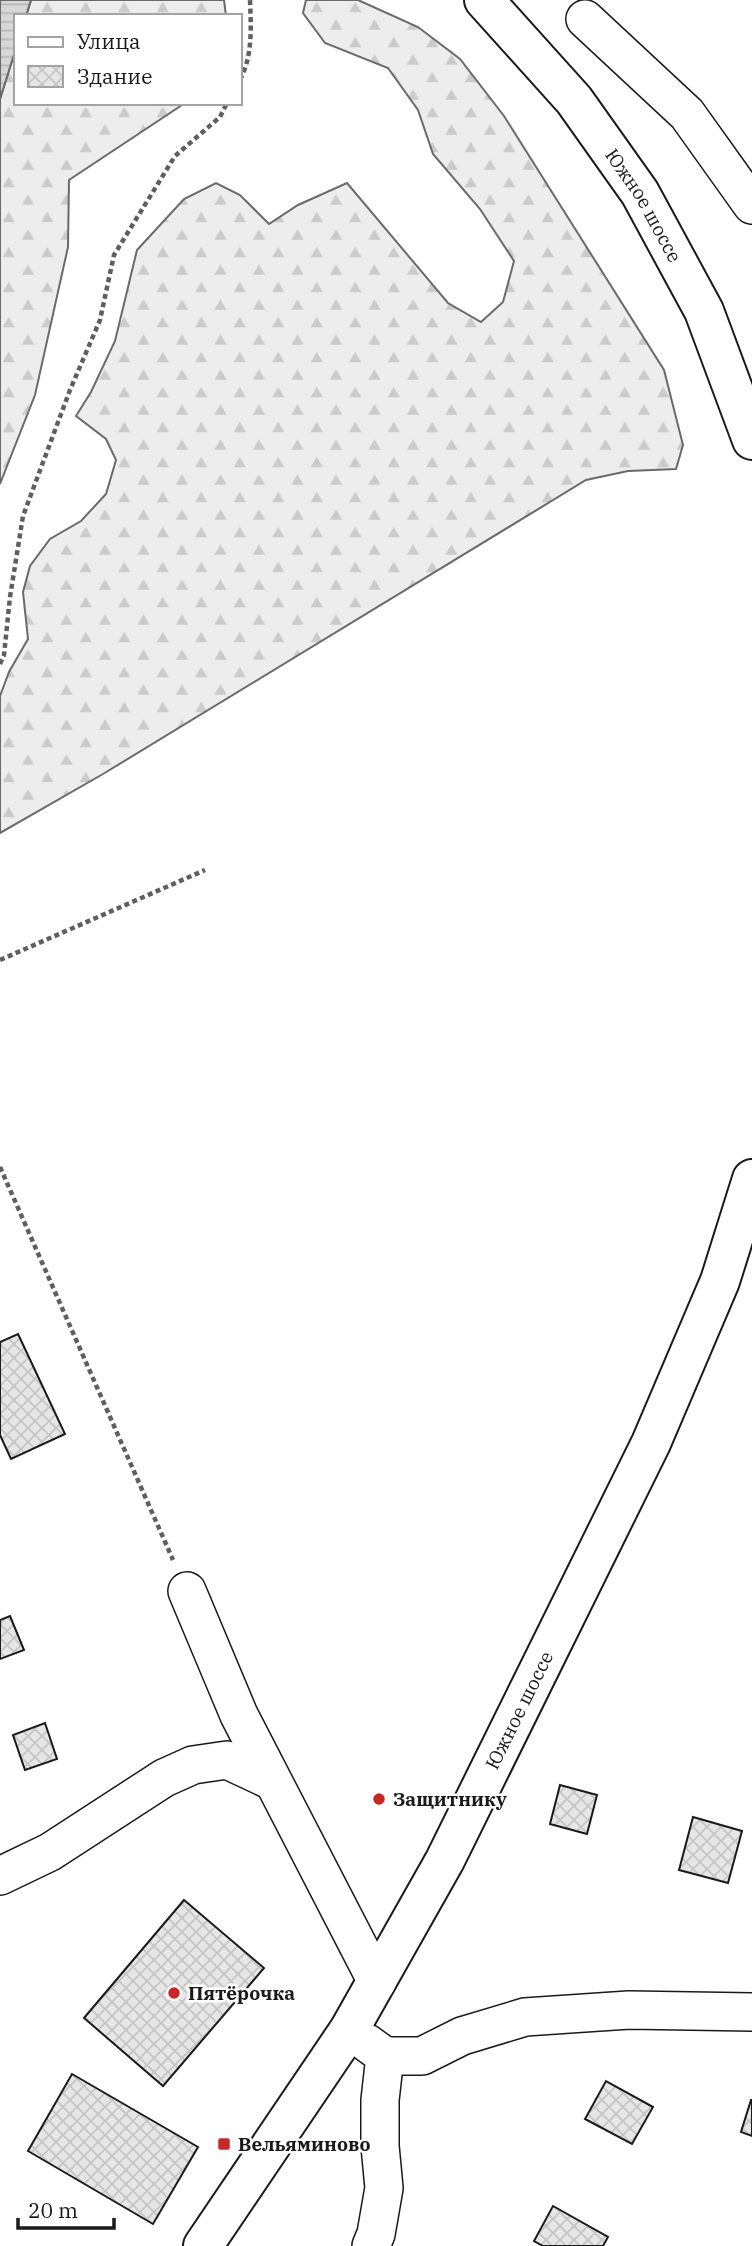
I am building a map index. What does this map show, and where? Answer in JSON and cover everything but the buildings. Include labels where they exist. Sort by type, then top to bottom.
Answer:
[{"type":"main road","name":"Южное шоссе","points":[[484,0],[574,100],[640,193],[704,311],[752,440]]},
{"type":"main road","name":"Южное шоссе","points":[[203,2246],[349,2030],[445,1860],[651,1443],[720,1282],[752,1179]]},
{"type":"street","points":[[585,19],[687,114],[752,205]]},
{"type":"street","points":[[187,1591],[239,1715],[377,1983]]},
{"type":"street","points":[[227,1760],[239,1715]]},
{"type":"street","points":[[0,1876],[50,1852],[164,1778],[193,1765],[227,1760],[272,1781]]},
{"type":"street","points":[[349,2030],[385,2056],[422,2056],[462,2036],[525,2017],[629,2010],[752,2012]]},
{"type":"street","points":[[371,2246],[376,2234],[384,2188],[380,2100],[385,2056]]},
{"type":"path","points":[[242,74],[249,52],[252,26],[250,0]]},
{"type":"path","points":[[0,664],[4,655],[23,516],[70,390],[100,320],[114,256],[175,156],[220,117],[226,105]]},
{"type":"path","points":[[0,960],[205,870]]},
{"type":"path","points":[[0,1167],[187,1591]]},
{"type":"green space","points":[[31,0],[224,0],[226,14],[27,14]]},
{"type":"green space","points":[[306,0],[358,0],[418,27],[460,59],[504,116],[664,370],[683,445],[676,469],[628,471],[586,480],[103,774],[0,833],[0,696],[9,672],[28,639],[23,592],[30,566],[50,539],[81,521],[106,494],[116,460],[106,439],[76,416],[91,392],[115,341],[137,250],[184,199],[216,183],[240,195],[269,224],[298,205],[347,183],[448,303],[481,322],[503,302],[514,261],[480,209],[433,154],[418,110],[388,68],[325,43],[303,13]]},
{"type":"green space","points":[[14,54],[14,105],[182,105],[69,180],[68,247],[35,395],[0,484],[0,99]]},
{"type":"shaded area","points":[[0,0],[31,0],[27,14],[14,14],[14,54],[0,99]]},
{"type":"place","name":"Защитнику","points":[[379,1799]]},
{"type":"place","name":"Пятёрочка","points":[[174,1993]]},
{"type":"place","name":"Вельяминово","points":[[224,2144]]}]
